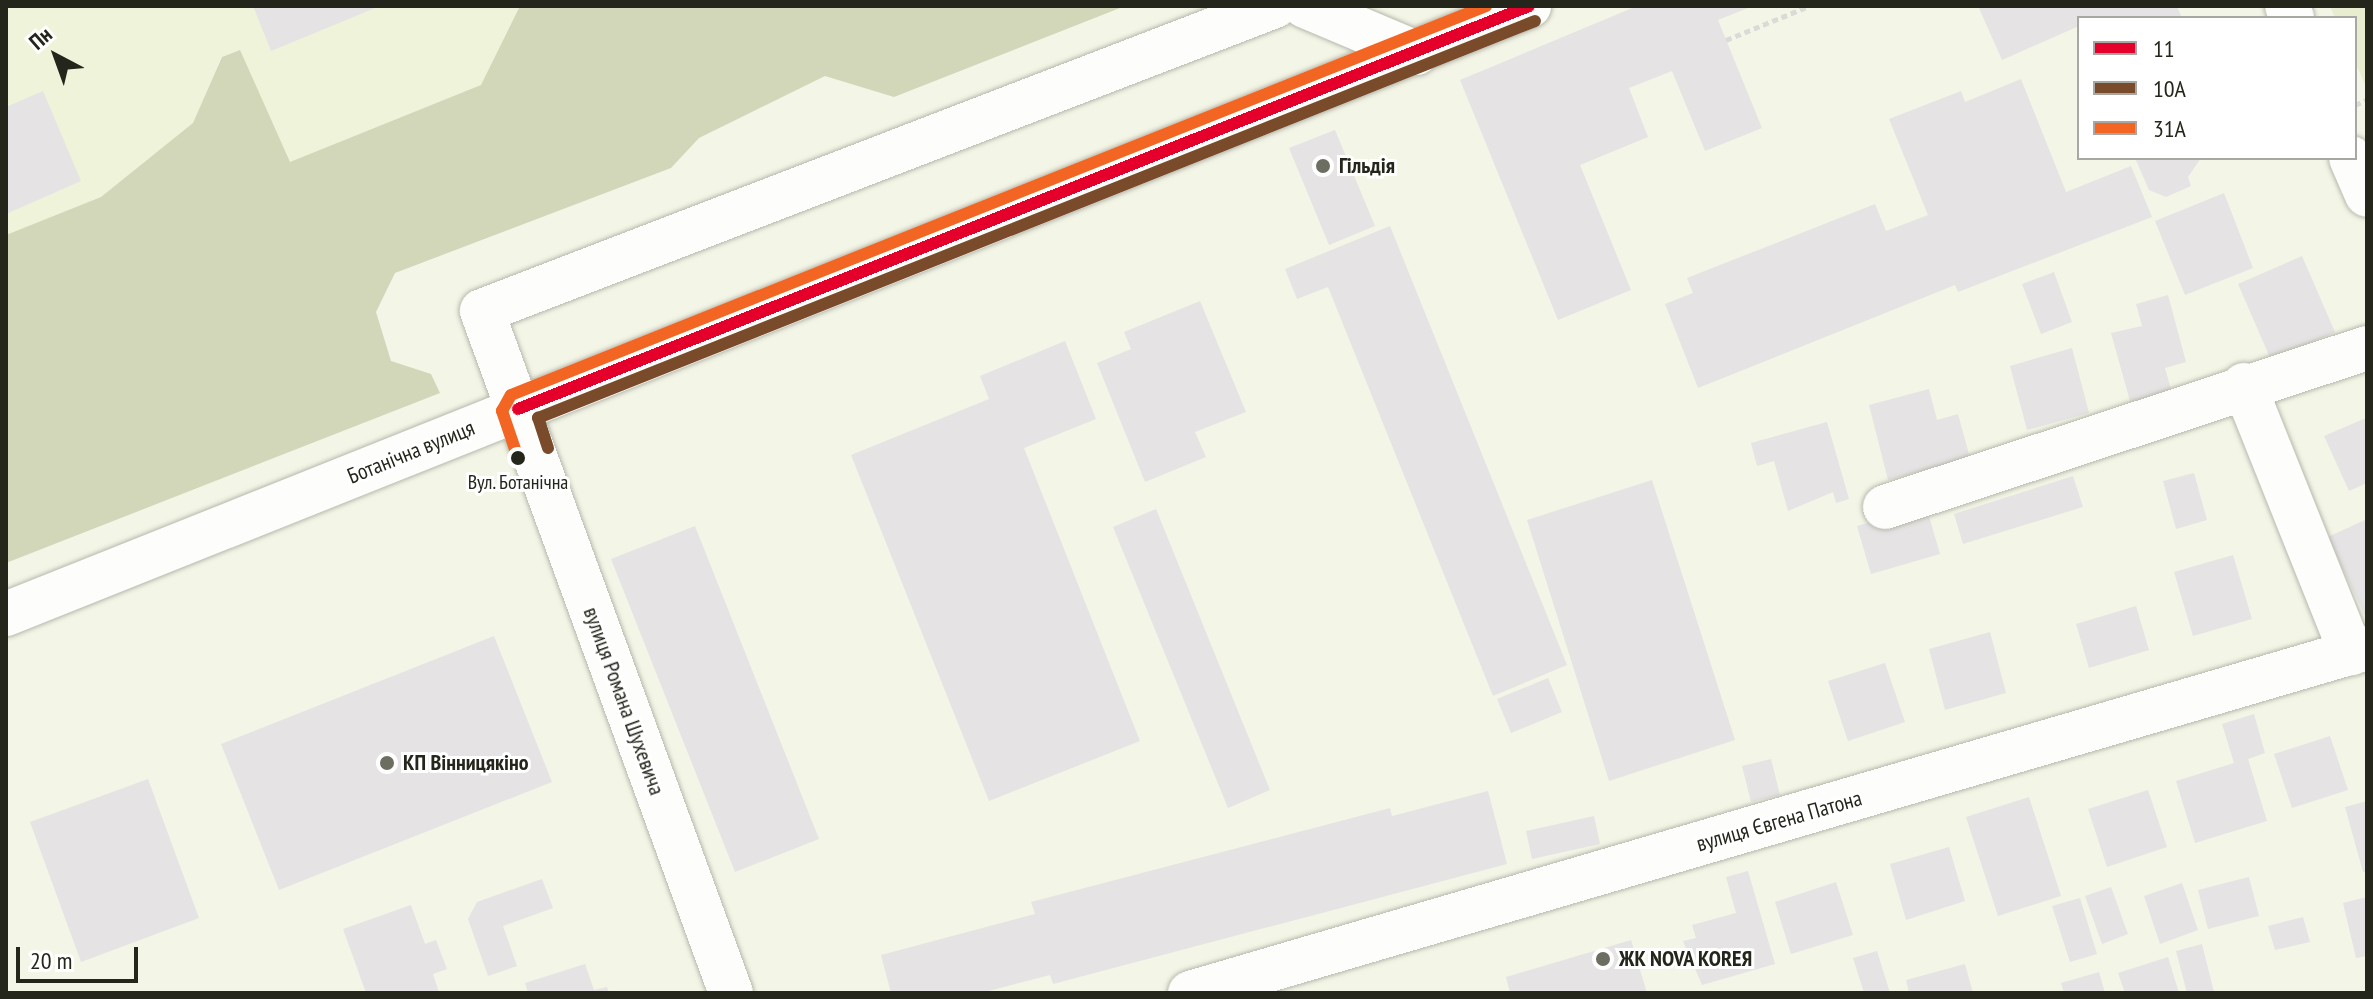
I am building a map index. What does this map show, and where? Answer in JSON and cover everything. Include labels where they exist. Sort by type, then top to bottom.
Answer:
[{"type":"street","name":"вулиця Романа Шухевича","points":[[731,993],[482,311],[1275,6]]},
{"type":"street","points":[[1305,6],[1416,53]]},
{"type":"street","name":"Ботанічна вулиця","points":[[6,614],[1416,53],[1464,20],[1529,6]]},
{"type":"street","points":[[2352,160],[2367,195]]},
{"type":"street","points":[[1885,507],[2244,385],[2367,348]]},
{"type":"street","points":[[2244,385],[2359,650]]},
{"type":"street","name":"вулиця Євгена Патона","points":[[1190,993],[2359,650]]},
{"type":"path","points":[[1726,40],[1809,6]]},
{"type":"shaded area","points":[[6,6],[758,6],[303,192],[239,50],[221,57],[194,123],[101,197],[6,235]]},
{"type":"shaded area","points":[[520,6],[1125,6],[894,97],[825,76],[699,138],[671,168],[395,273],[376,312],[391,361],[431,374],[440,393],[6,563],[6,235],[101,197],[193,123],[222,57],[240,50],[290,162],[481,85]]},
{"type":"shaded area","points":[[2330,6],[2367,6],[2367,89],[2357,66],[2357,16],[2334,16]]},
{"type":"building","points":[[253,6],[380,6],[271,51]]},
{"type":"building","points":[[1637,6],[1753,6],[1718,20],[1762,128],[1705,151],[1672,71],[1629,88],[1648,137],[1580,165],[1631,290],[1558,320],[1460,80]]},
{"type":"building","points":[[1978,6],[2177,6],[2181,16],[2077,16],[2077,27],[2002,60]]},
{"type":"building","points":[[2021,79],[2066,192],[2131,166],[2152,217],[1958,292],[1955,285],[1698,388],[1665,304],[1693,293],[1687,278],[1875,204],[1886,231],[1928,215],[1889,119],[1961,91],[1965,102]]},
{"type":"building","points":[[43,91],[81,181],[6,214],[6,107]]},
{"type":"building","points":[[1335,130],[1375,226],[1329,245],[1289,148]]},
{"type":"building","points":[[2136,160],[2200,160],[2188,177],[2191,186],[2166,197],[2149,190]]},
{"type":"building","points":[[2224,193],[2253,268],[2185,295],[2155,221]]},
{"type":"building","points":[[1390,226],[1567,665],[1493,696],[1328,287],[1297,299],[1285,269]]},
{"type":"building","points":[[2302,256],[2335,332],[2271,360],[2238,284]]},
{"type":"building","points":[[2054,272],[2072,322],[2041,334],[2022,284]]},
{"type":"building","points":[[2168,295],[2186,362],[2165,368],[2174,400],[2133,412],[2111,333],[2142,326],[2136,304]]},
{"type":"building","points":[[1200,301],[1246,412],[1195,432],[1206,457],[1145,482],[1097,363],[1131,349],[1124,332]]},
{"type":"building","points":[[1065,341],[1096,419],[1024,448],[1140,741],[989,801],[851,455],[989,399],[980,376]]},
{"type":"building","points":[[2072,348],[2089,413],[2027,430],[2010,366]]},
{"type":"building","points":[[1929,389],[1937,420],[1958,414],[1970,458],[1888,480],[1869,405]]},
{"type":"building","points":[[2366,418],[2367,483],[2349,491],[2324,436]]},
{"type":"building","points":[[1827,422],[1849,499],[1836,503],[1833,492],[1788,511],[1774,461],[1757,466],[1751,443]]},
{"type":"building","points":[[2194,473],[2207,520],[2176,529],[2163,481]]},
{"type":"building","points":[[2073,476],[2083,507],[1963,544],[1954,514]]},
{"type":"building","points":[[1652,480],[1735,740],[1609,781],[1527,520]]},
{"type":"building","points":[[1926,506],[1940,554],[1871,574],[1857,526]]},
{"type":"building","points":[[1156,509],[1270,790],[1228,808],[1113,527]]},
{"type":"building","points":[[2367,519],[2367,620],[2328,537]]},
{"type":"building","points":[[695,526],[819,839],[735,872],[611,559]]},
{"type":"building","points":[[2233,555],[2252,619],[2193,636],[2174,572]]},
{"type":"building","points":[[2136,606],[2149,650],[2089,668],[2076,624]]},
{"type":"building","points":[[1990,632],[2006,693],[1945,710],[1929,649]]},
{"type":"building","name":"КП Вінницякіно","points":[[494,636],[552,782],[279,890],[221,744]]},
{"type":"building","points":[[1885,663],[1905,722],[1848,741],[1828,681]]},
{"type":"building","points":[[1548,678],[1562,712],[1511,733],[1497,699]]},
{"type":"building","points":[[2254,714],[2265,753],[2248,759],[2267,821],[2195,843],[2176,781],[2234,763],[2222,724]]},
{"type":"building","points":[[2330,736],[2348,790],[2292,808],[2274,754]]},
{"type":"building","points":[[1771,759],[1780,795],[1751,802],[1742,766]]},
{"type":"building","points":[[148,779],[199,918],[81,962],[30,822]]},
{"type":"building","points":[[2148,790],[2167,847],[2107,867],[2088,809]]},
{"type":"building","points":[[1488,791],[1507,864],[1053,984],[1050,975],[981,993],[891,993],[881,955],[1035,914],[1031,902],[1390,808],[1392,816]]},
{"type":"building","points":[[2029,797],[2061,896],[1998,916],[1966,817]]},
{"type":"building","points":[[2367,801],[2367,871],[2363,872],[2345,807]]},
{"type":"building","points":[[1594,816],[1600,844],[1532,859],[1526,831]]},
{"type":"building","points":[[1949,847],[1965,901],[1906,920],[1890,864]]},
{"type":"building","points":[[1748,871],[1775,964],[1702,985],[1683,941],[1696,938],[1692,925],[1736,913],[1726,877]]},
{"type":"building","points":[[2249,877],[2259,916],[2208,929],[2198,890]]},
{"type":"building","points":[[542,879],[553,908],[503,926],[517,966],[488,976],[468,919],[477,902]]},
{"type":"building","points":[[1836,882],[1853,935],[1791,954],[1775,902]]},
{"type":"building","points":[[2182,883],[2198,930],[2160,944],[2144,896]]},
{"type":"building","points":[[2111,887],[2128,934],[2102,944],[2085,896]]},
{"type":"building","points":[[2367,897],[2367,956],[2356,958],[2343,903]]},
{"type":"building","points":[[2080,898],[2097,954],[2070,962],[2052,906]]},
{"type":"building","points":[[411,905],[425,944],[436,940],[447,969],[433,974],[439,992],[366,993],[343,929]]},
{"type":"building","points":[[2303,917],[2310,942],[2275,950],[2268,926]]},
{"type":"building","name":"ЖК NOVA KOREЯ","points":[[1631,940],[1647,993],[1510,993],[1506,977]]},
{"type":"building","points":[[2202,944],[2214,992],[2187,993],[2176,951]]},
{"type":"building","points":[[1877,951],[1890,993],[1864,993],[1853,958]]},
{"type":"building","points":[[2168,957],[2179,993],[2125,993],[2118,973]]},
{"type":"building","points":[[585,964],[594,990],[607,987],[609,993],[528,993],[525,983]]},
{"type":"building","points":[[1965,964],[1973,993],[1909,993],[1906,980]]},
{"type":"building","points":[[2099,972],[2105,993],[2064,993],[2061,983]]},
{"type":"transit line","name":"31А","points":[[518,458],[502,411],[511,395],[1486,6]]},
{"type":"transit line","name":"11","points":[[518,409],[1529,6]]},
{"type":"transit line","name":"10А","points":[[548,448],[538,418],[1535,21]]},
{"type":"place","name":"Гільдія","points":[[1323,166]]},
{"type":"place","name":"Вул. Ботанічна","points":[[518,458]]},
{"type":"place","name":"КП Вінницякіно","points":[[387,763]]},
{"type":"place","name":"ЖК NOVA KOREЯ","points":[[1603,959]]}]
